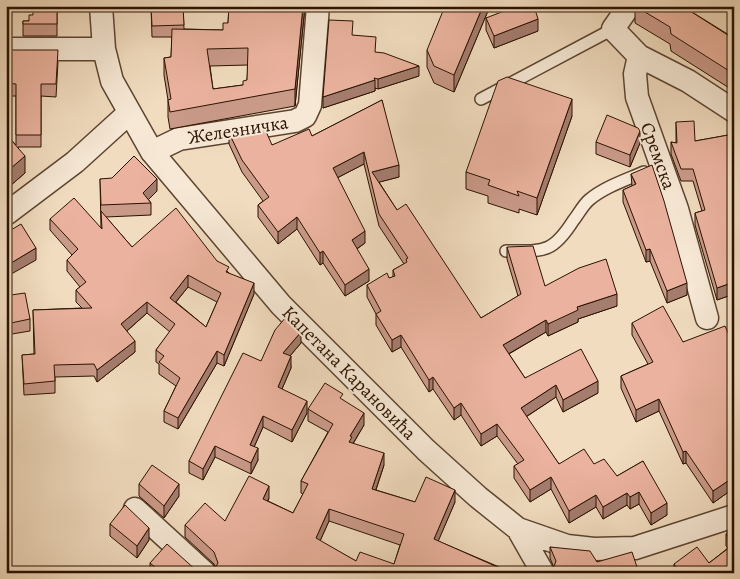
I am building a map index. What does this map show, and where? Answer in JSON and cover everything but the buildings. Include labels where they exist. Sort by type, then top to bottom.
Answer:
[{"type":"street","name":"Капетана Карановића","points":[[102,6],[104,49],[112,81],[128,113],[152,152],[281,305],[426,450],[518,529],[567,546],[614,550],[635,548],[734,516]]},
{"type":"street","name":"Железничка","points":[[152,152],[179,139],[294,121],[305,116],[310,105],[318,6]]},
{"type":"street","points":[[629,6],[613,29],[639,56],[688,81],[734,111]]},
{"type":"street","points":[[6,49],[104,49]]},
{"type":"street","name":"Сремска","points":[[639,56],[634,74],[637,97],[688,244],[707,318]]},
{"type":"street","points":[[6,214],[75,162],[128,113]]},
{"type":"street","points":[[135,509],[204,573]]},
{"type":"street","points":[[518,529],[544,573]]},
{"type":"lane","points":[[481,99],[613,29]]},
{"type":"lane","points":[[506,251],[536,251],[550,248],[562,240],[588,200],[605,189],[661,164]]}]
